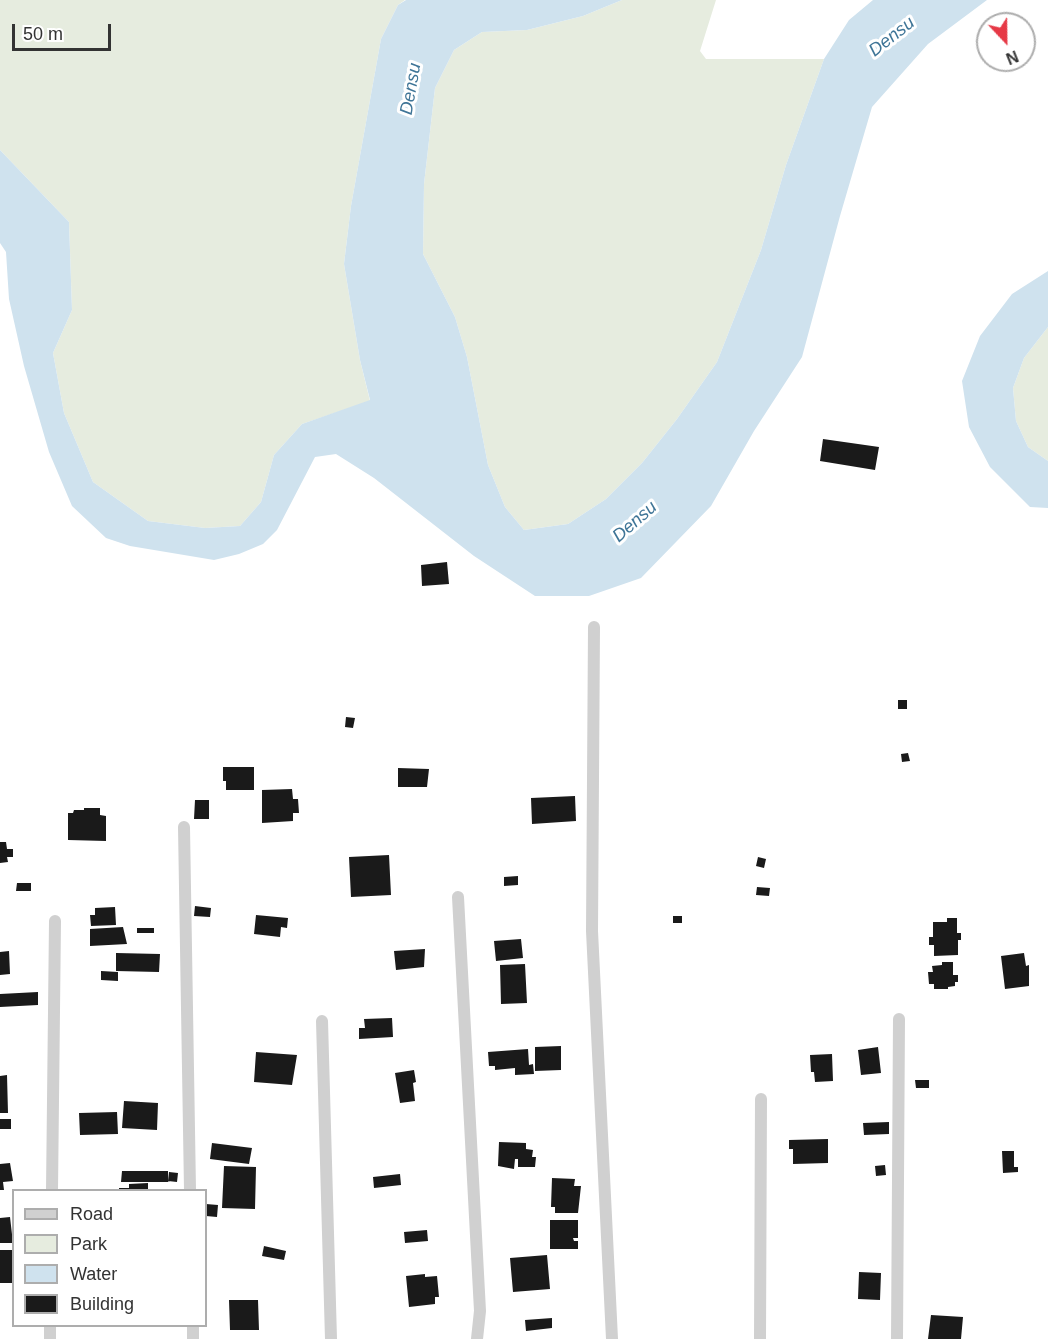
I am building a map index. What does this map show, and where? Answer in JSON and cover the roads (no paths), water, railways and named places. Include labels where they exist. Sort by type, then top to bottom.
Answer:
[{"type":"street","points":[[594,627],[592,931],[612,1339]]},
{"type":"street","points":[[184,827],[190,1189]]},
{"type":"street","points":[[458,897],[480,1311],[477,1339]]},
{"type":"street","points":[[52,1189],[55,921]]},
{"type":"street","points":[[897,1339],[899,1020]]},
{"type":"street","points":[[322,1021],[331,1339]]},
{"type":"street","points":[[760,1339],[761,1099]]},
{"type":"water","name":"Densu","points":[[406,0],[622,0],[583,16],[527,30],[482,32],[454,50],[435,88],[424,184],[423,254],[455,317],[467,357],[488,465],[505,507],[524,530],[568,524],[606,499],[642,463],[677,419],[717,362],[761,250],[786,165],[824,59],[849,20],[873,0],[987,0],[928,44],[872,107],[802,357],[754,431],[711,506],[641,578],[589,596],[535,596],[474,556],[374,478],[336,454],[315,457],[277,530],[263,544],[239,554],[214,560],[130,546],[106,538],[72,506],[49,452],[24,366],[9,299],[6,252],[0,243],[0,150],[69,222],[72,310],[53,353],[64,413],[93,482],[148,521],[205,528],[240,526],[261,502],[274,455],[302,424],[370,400],[360,360],[344,264],[351,206],[381,39],[398,5]]},
{"type":"water","points":[[1048,271],[1048,327],[1024,358],[1013,388],[1016,421],[1028,447],[1048,461],[1048,508],[1030,507],[990,467],[969,427],[962,381],[980,336],[1012,294]]}]
